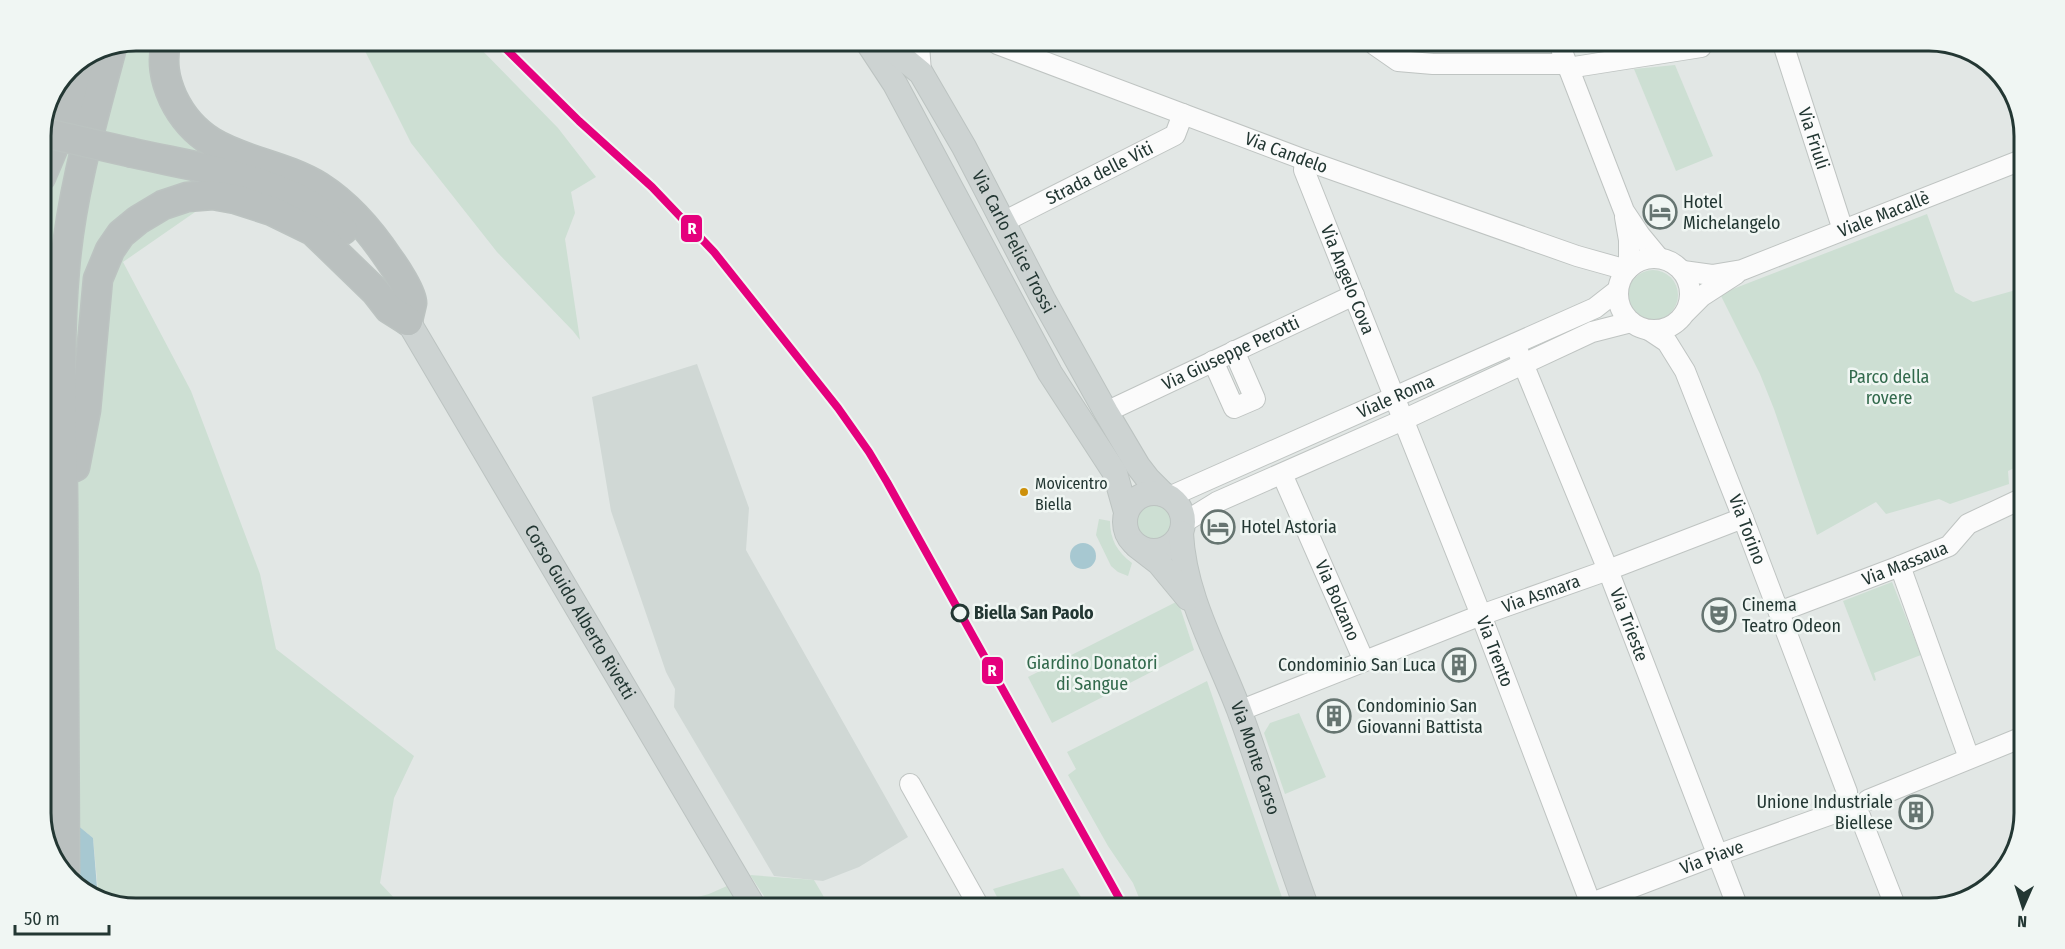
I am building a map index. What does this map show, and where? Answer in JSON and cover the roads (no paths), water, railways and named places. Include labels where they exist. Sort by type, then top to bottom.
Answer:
[{"type":"highway","points":[[165,51],[163,64],[166,82],[186,121],[203,138],[224,149],[287,171],[320,188],[347,209],[374,236],[396,269],[412,301],[408,321]]},
{"type":"highway","points":[[91,125],[124,52]]},
{"type":"highway","points":[[64,858],[62,346],[65,269],[72,211],[91,125],[110,55]]},
{"type":"highway","points":[[51,154],[90,65]]},
{"type":"highway","points":[[51,134],[263,184],[295,196],[325,215],[355,240],[379,267],[408,321]]},
{"type":"highway","points":[[62,522],[86,410],[98,279],[110,250],[121,234],[138,220],[163,205],[187,197],[213,195],[236,199],[272,211],[313,231],[375,291],[389,309],[408,321]]},
{"type":"highway","points":[[51,488],[62,522]]},
{"type":"main road","name":"Via Carlo Felice Trossi","points":[[873,51],[895,84],[1050,373],[1115,473],[1126,512]]},
{"type":"main road","name":"Via Carlo Felice Trossi","points":[[894,51],[921,73],[964,147],[1043,299],[1106,412],[1138,466],[1166,496]]},
{"type":"main road","name":"Corso Guido Alberto Rivetti","points":[[408,321],[748,898]]},
{"type":"main road","points":[[1148,493],[1166,496],[1180,508],[1182,528],[1170,546],[1162,550],[1145,549],[1136,545],[1126,530],[1126,512],[1129,505],[1141,495],[1148,493]]},
{"type":"main road","name":"Via Monte Carso","points":[[1182,528],[1186,573],[1239,711],[1303,898]]},
{"type":"main road","name":"Via Monte Carso","points":[[1136,545],[1159,563],[1176,581],[1200,614]]},
{"type":"street","name":"Via Carlo Felice Trossi","points":[[919,51],[921,73]]},
{"type":"street","name":"Via Candelo","points":[[1016,51],[1305,160],[1577,256],[1623,278]]},
{"type":"street","points":[[1384,51],[1398,61],[1421,63],[1565,59],[1656,51]]},
{"type":"street","name":"Via Friuli","points":[[1785,51],[1843,230]]},
{"type":"street","points":[[1565,59],[1624,211],[1629,240],[1618,302],[1623,313],[1640,326],[1660,330],[1671,327],[1683,316],[1690,302],[1691,291],[1683,271],[1668,260],[1659,258],[1638,262],[1623,278]]},
{"type":"street","name":"Strada delle Viti","points":[[1003,222],[1175,135],[1183,114]]},
{"type":"street","name":"Via Angelo Cova","points":[[1305,160],[1304,170],[1395,397]]},
{"type":"street","name":"Viale Macallè","points":[[1683,271],[1712,275],[1742,270],[2014,163]]},
{"type":"street","points":[[1624,211],[1659,258]]},
{"type":"street","name":"Viale Macallè","points":[[1683,316],[1702,297],[1742,270]]},
{"type":"street","name":"Viale Roma","points":[[1166,496],[1595,308],[1623,278]]},
{"type":"street","name":"Via Giuseppe Perotti","points":[[1106,412],[1354,295]]},
{"type":"street","name":"Via Torino","points":[[1683,316],[1680,336],[1685,370]]},
{"type":"street","name":"Viale Roma","points":[[1182,528],[1216,502],[1403,420],[1592,332],[1640,326]]},
{"type":"street","name":"Via Torino","points":[[1640,326],[1666,342],[1685,370],[1892,898]]},
{"type":"street","name":"Via Trieste","points":[[1515,344],[1608,570],[1734,898]]},
{"type":"street","points":[[1213,361],[1234,408],[1255,399],[1234,351]]},
{"type":"street","name":"Via Trento","points":[[1395,397],[1481,615],[1585,898]]},
{"type":"street","name":"Via Bolzano","points":[[1282,474],[1364,661]]},
{"type":"street","name":"Via Massaua","points":[[1779,612],[1900,567],[1949,546],[1968,524],[2014,502]]},
{"type":"street","name":"Via Asmara","points":[[1239,711],[1481,615],[1608,570],[1743,518]]},
{"type":"street","points":[[1900,567],[1969,759]]},
{"type":"street","name":"Via Piave","points":[[1608,898],[2014,741]]},
{"type":"street","points":[[910,784],[974,898]]},
{"type":"water","points":[[1083,543],[1092,547],[1096,556],[1092,565],[1083,569],[1074,565],[1070,556],[1074,547]]},
{"type":"water","points":[[51,803],[93,838],[97,889],[72,869],[60,851],[55,841]]},
{"type":"place","name":"Hotel Michelangelo","points":[[1660,212]]},
{"type":"place","name":"Movicentro Biella","points":[[1024,492]]},
{"type":"place","name":"Hotel Astoria","points":[[1218,527]]},
{"type":"place","name":"Biella San Paolo","points":[[960,613]]},
{"type":"place","name":"Cinema Teatro Odeon","points":[[1719,615]]},
{"type":"place","name":"Condominio San Luca","points":[[1459,665]]},
{"type":"place","name":"Condominio San Giovanni Battista","points":[[1334,716]]},
{"type":"place","name":"Unione Industriale Biellese","points":[[1916,812]]},
{"type":"park label","name":"Parco della rovere","points":[[1889,388]]},
{"type":"park label","name":"Giardino Donatori di Sangue","points":[[1092,673]]}]
